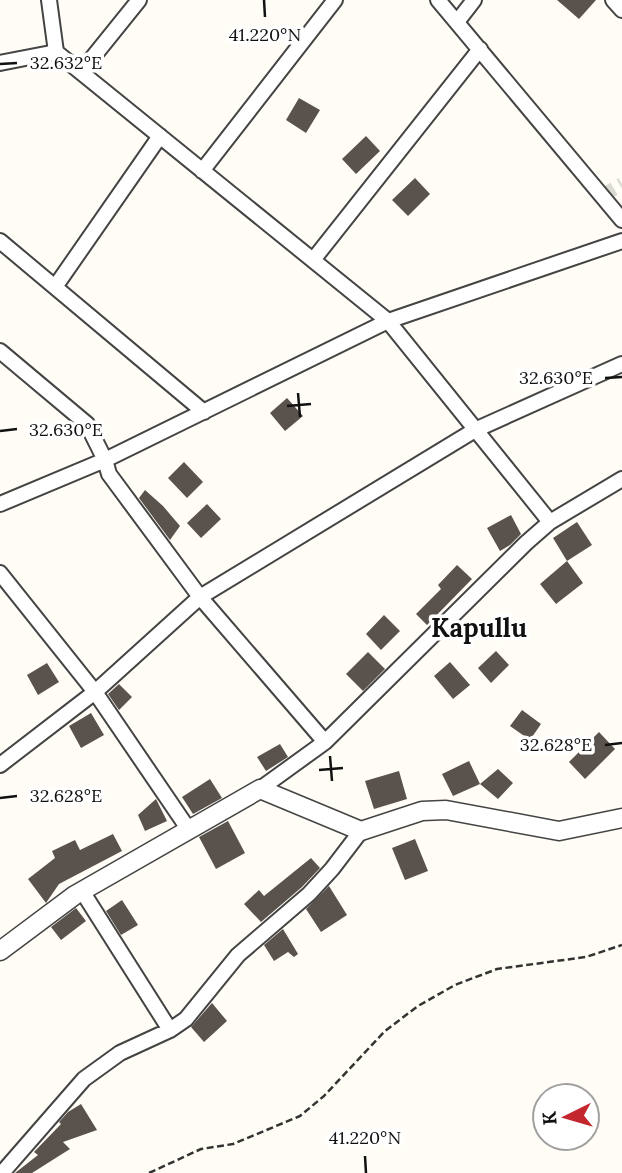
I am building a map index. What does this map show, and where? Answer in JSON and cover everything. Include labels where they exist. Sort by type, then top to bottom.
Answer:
[{"type":"street","points":[[49,0],[56,52],[388,321],[550,522]]},
{"type":"street","points":[[80,72],[139,0]]},
{"type":"street","points":[[202,171],[335,0]]},
{"type":"street","points":[[438,0],[622,220]]},
{"type":"street","points":[[457,22],[474,0]]},
{"type":"street","points":[[613,0],[622,10]]},
{"type":"street","points":[[313,260],[480,49]]},
{"type":"street","points":[[0,63],[56,52]]},
{"type":"street","points":[[55,287],[160,136]]},
{"type":"street","points":[[0,241],[204,412]]},
{"type":"street","points":[[0,504],[105,460],[388,321],[622,241]]},
{"type":"street","points":[[0,351],[87,424],[109,474],[200,597],[325,742]]},
{"type":"street","points":[[0,765],[95,692],[200,597],[475,430],[622,364]]},
{"type":"street","points":[[0,951],[82,891],[260,789],[325,742],[511,556],[550,522],[622,479]]},
{"type":"street","points":[[0,573],[95,692],[189,830]]},
{"type":"street","points":[[260,789],[360,831]]},
{"type":"street","points":[[2,1173],[84,1079],[120,1053],[170,1031],[193,1013],[238,955],[309,894],[332,869],[360,831],[422,811],[446,810],[559,831],[622,818]]},
{"type":"street","points":[[82,891],[170,1031]]},
{"type":"path","points":[[149,1173],[201,1149],[233,1144],[300,1116],[324,1096],[385,1031],[418,1006],[455,985],[497,970],[586,957],[622,945]]},
{"type":"building","points":[[557,0],[596,0],[579,19]]},
{"type":"building","points":[[299,98],[320,110],[306,133],[286,120]]},
{"type":"building","points":[[366,136],[380,151],[356,174],[342,159]]},
{"type":"building","points":[[415,178],[430,194],[408,216],[392,200]]},
{"type":"building","points":[[287,398],[303,416],[285,431],[270,413]]},
{"type":"building","points":[[184,462],[203,482],[187,498],[168,478]]},
{"type":"building","points":[[145,490],[180,526],[170,540],[139,498]]},
{"type":"building","points":[[207,504],[221,519],[201,538],[187,523]]},
{"type":"building","points":[[511,515],[521,534],[500,551],[487,528]]},
{"type":"building","points":[[577,522],[592,545],[567,561],[553,538]]},
{"type":"building","points":[[567,561],[583,583],[556,604],[540,584]]},
{"type":"building","points":[[457,565],[472,579],[427,625],[416,614],[441,589],[438,585]]},
{"type":"building","points":[[384,615],[400,631],[381,650],[366,634]]},
{"type":"building","points":[[496,651],[509,665],[491,683],[478,668]]},
{"type":"building","points":[[368,652],[385,669],[363,691],[346,674]]},
{"type":"building","points":[[450,662],[470,685],[453,699],[434,676]]},
{"type":"building","points":[[47,663],[59,682],[38,695],[27,675]]},
{"type":"building","points":[[119,684],[132,697],[119,710],[108,694]]},
{"type":"building","points":[[522,710],[541,724],[530,740],[510,726]]},
{"type":"building","points":[[91,713],[104,735],[81,748],[69,726]]},
{"type":"building","points":[[599,732],[615,749],[585,779],[569,762]]},
{"type":"building","points":[[280,744],[288,757],[266,771],[257,757]]},
{"type":"building","points":[[469,761],[480,784],[453,796],[442,774]]},
{"type":"building","points":[[498,769],[513,783],[498,799],[480,784]]},
{"type":"building","points":[[399,771],[407,799],[374,809],[365,781]]},
{"type":"building","points":[[210,779],[222,798],[193,814],[182,797]]},
{"type":"building","points":[[156,799],[167,821],[145,831],[138,815]]},
{"type":"building","points":[[228,821],[245,853],[216,869],[199,837]]},
{"type":"building","points":[[113,834],[122,851],[59,884],[46,903],[28,879],[55,858],[52,851],[75,840],[80,850]]},
{"type":"building","points":[[415,839],[428,871],[405,880],[392,848]]},
{"type":"building","points":[[311,858],[320,868],[261,922],[244,904],[259,890],[264,896]]},
{"type":"building","points":[[329,886],[347,915],[321,932],[306,909]]},
{"type":"building","points":[[122,900],[138,925],[121,935],[106,911]]},
{"type":"building","points":[[76,908],[86,921],[61,940],[51,927]]},
{"type":"building","points":[[283,929],[298,954],[294,957],[288,952],[274,961],[264,945]]},
{"type":"building","points":[[212,1003],[227,1021],[204,1042],[191,1027]]},
{"type":"building","points":[[81,1104],[97,1130],[63,1142],[70,1149],[32,1173],[15,1173],[38,1155],[34,1152],[61,1124],[59,1122]]},
{"type":"tunnel","points":[[602,196],[622,184]]},
{"type":"district","name":"Kapullu","points":[[479,627]]}]
